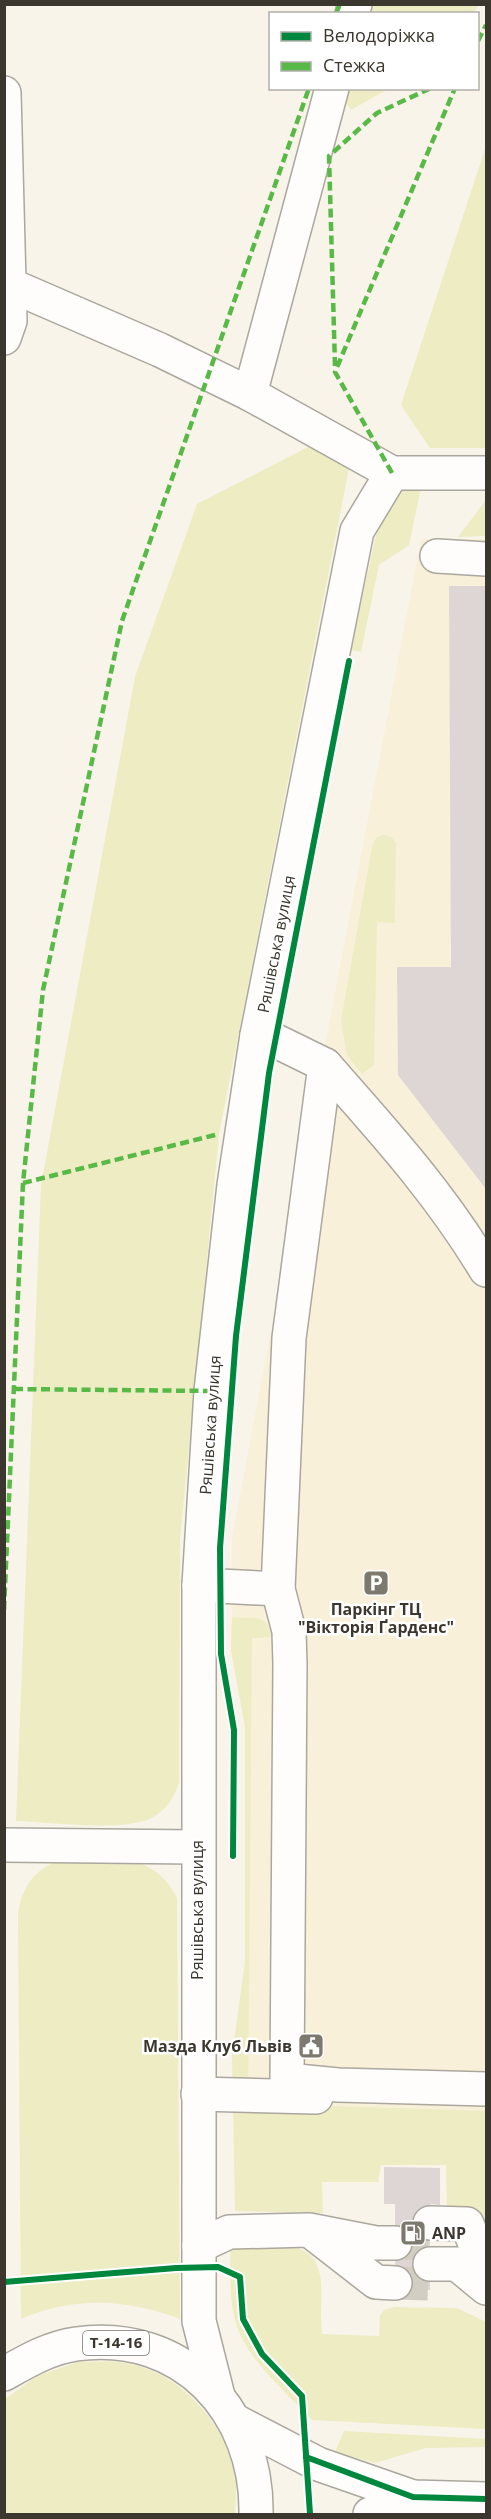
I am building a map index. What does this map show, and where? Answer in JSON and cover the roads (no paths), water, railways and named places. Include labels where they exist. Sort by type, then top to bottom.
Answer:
[{"type":"street","points":[[250,394],[331,90]]},
{"type":"street","points":[[4,93],[10,285],[10,321],[4,338]]},
{"type":"street","points":[[10,285],[160,350],[250,394],[392,473],[486,473]]},
{"type":"street","name":"Ряшівська вулиця","points":[[256,2514],[256,2482],[249,2451],[227,2409],[199,2321],[197,1846],[199,1585],[212,1380],[234,1185],[257,1035],[357,531],[392,473]]},
{"type":"street","points":[[437,556],[486,559]]},
{"type":"street","points":[[257,1035],[276,1041],[325,1065],[416,1167],[462,1230],[486,1270]]},
{"type":"street","points":[[288,2088],[290,1664],[289,1631],[278,1589],[289,1338],[325,1065]]},
{"type":"street","points":[[199,1585],[278,1589]]},
{"type":"street","points":[[4,1845],[197,1846]]},
{"type":"street","points":[[198,2094],[338,2085],[486,2089]]},
{"type":"street","points":[[288,2088],[486,2103]]},
{"type":"street","points":[[430,2254],[467,2224],[486,2271]]},
{"type":"street","points":[[199,2246],[229,2232],[309,2230],[376,2243],[395,2253]]},
{"type":"street","points":[[430,2254],[462,2244],[486,2281]]},
{"type":"street","points":[[430,2254],[457,2264],[486,2288]]},
{"type":"street","points":[[430,2254],[452,2284],[486,2293]]},
{"type":"street","name":"Т-14-16","points":[[4,2374],[37,2355],[75,2344],[115,2343],[154,2351],[188,2370],[227,2409],[318,2463],[413,2497],[485,2497]]},
{"type":"street","name":"Т-14-16","points":[[370,2514],[413,2497]]},
{"type":"tunnel","points":[[395,2243],[430,2244]]},
{"type":"tunnel","points":[[395,2283],[430,2284]]},
{"type":"place","name":"Паркінг ТЦ \"Вікторія Ґарденс\"","points":[[376,1583]]},
{"type":"place","name":"Мазда Клуб Львів","points":[[311,2046]]},
{"type":"place","name":"ANP","points":[[413,2233]]}]
